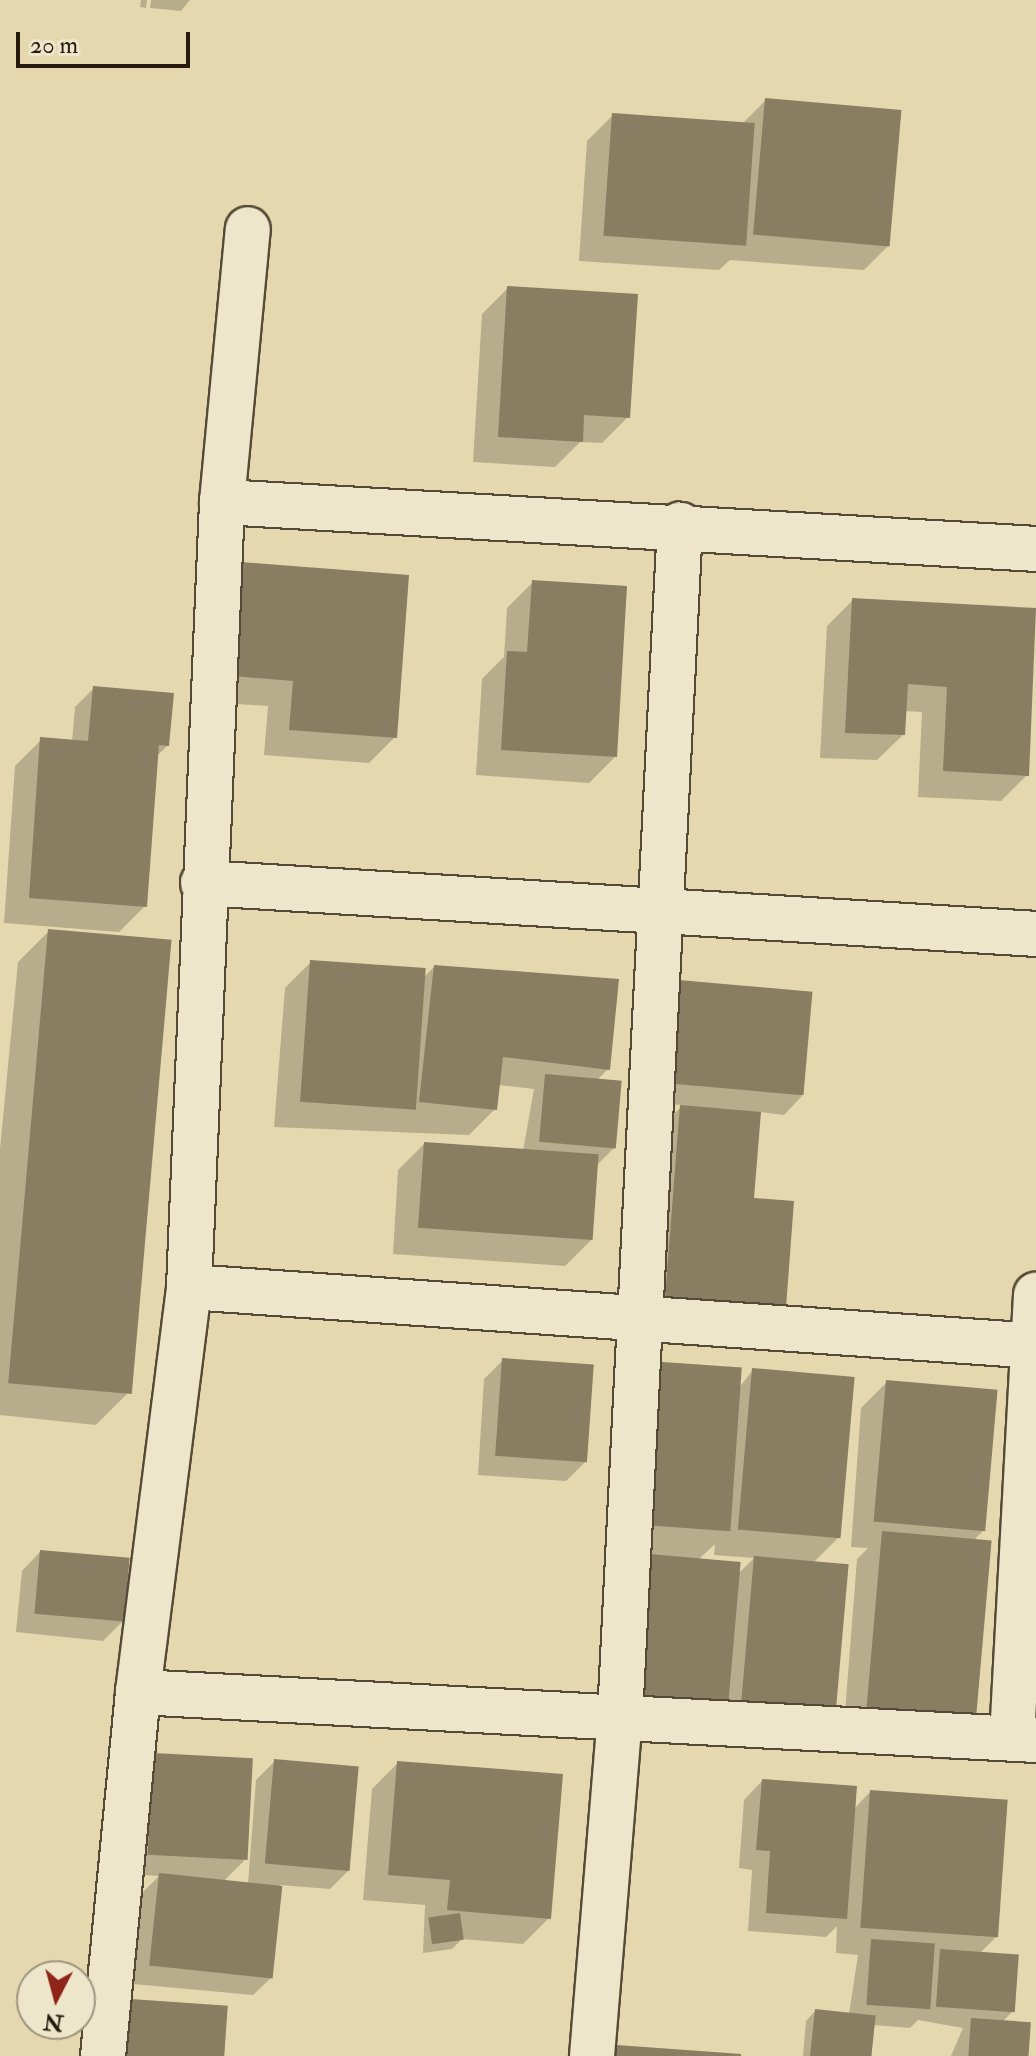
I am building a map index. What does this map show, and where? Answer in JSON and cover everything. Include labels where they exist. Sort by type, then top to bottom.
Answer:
[{"type":"street","points":[[103,2056],[138,1692],[189,1287],[203,883],[222,502],[248,229]]},
{"type":"street","points":[[222,502],[680,525],[1036,549]]},
{"type":"street","points":[[592,2056],[620,1717],[680,525]]},
{"type":"street","points":[[203,883],[1036,934]]},
{"type":"street","points":[[189,1287],[1034,1346]]},
{"type":"street","points":[[138,1692],[1024,1739],[1036,1295]]},
{"type":"building","points":[[765,98],[901,110],[890,246],[753,234]]},
{"type":"building","points":[[612,113],[755,123],[746,246],[603,236]]},
{"type":"building","points":[[507,286],[638,294],[630,418],[584,415],[583,442],[498,437]]},
{"type":"building","points":[[241,562],[409,575],[397,738],[289,730],[293,681],[232,676]]},
{"type":"building","points":[[532,580],[627,586],[617,757],[501,750],[507,651],[527,652]]},
{"type":"building","points":[[852,598],[1036,608],[1029,776],[943,771],[947,687],[908,684],[905,735],[845,733]]},
{"type":"building","points":[[93,686],[174,693],[169,746],[159,745],[147,907],[29,898],[40,737],[88,741]]},
{"type":"building","points":[[48,929],[172,940],[132,1394],[8,1383]]},
{"type":"building","points":[[310,960],[426,968],[416,1110],[300,1102]]},
{"type":"building","points":[[434,965],[619,979],[610,1070],[503,1057],[497,1110],[419,1102]]},
{"type":"building","points":[[679,980],[812,992],[803,1095],[670,1084]]},
{"type":"building","points":[[545,1074],[622,1081],[616,1148],[539,1142]]},
{"type":"building","points":[[680,1105],[761,1112],[754,1198],[794,1201],[785,1321],[664,1312]]},
{"type":"building","points":[[424,1142],[599,1154],[593,1240],[418,1228]]},
{"type":"building","points":[[502,1358],[594,1364],[587,1462],[495,1456]]},
{"type":"building","points":[[648,1361],[742,1368],[730,1531],[637,1525]]},
{"type":"building","points":[[752,1368],[855,1377],[840,1538],[738,1529]]},
{"type":"building","points":[[886,1380],[998,1390],[985,1531],[874,1521]]},
{"type":"building","points":[[882,1531],[992,1541],[974,1736],[865,1726]]},
{"type":"building","points":[[40,1550],[130,1558],[124,1622],[34,1614]]},
{"type":"building","points":[[649,1554],[741,1562],[727,1721],[635,1713]]},
{"type":"building","points":[[754,1556],[849,1564],[835,1726],[740,1717]]},
{"type":"building","points":[[153,1753],[253,1758],[248,1860],[148,1855]]},
{"type":"building","points":[[274,1759],[359,1766],[350,1871],[265,1864]]},
{"type":"building","points":[[397,1761],[563,1774],[551,1919],[447,1910],[450,1880],[388,1875]]},
{"type":"building","points":[[762,1779],[857,1786],[847,1919],[766,1913],[770,1851],[756,1850]]},
{"type":"building","points":[[870,1790],[1008,1800],[998,1937],[860,1928]]},
{"type":"building","points":[[159,1873],[282,1886],[273,1978],[149,1965]]},
{"type":"building","points":[[460,1913],[464,1940],[432,1944],[428,1917]]},
{"type":"building","points":[[871,1939],[935,1943],[930,2009],[866,2005]]},
{"type":"building","points":[[940,1949],[1019,1955],[1015,2012],[936,2007]]},
{"type":"building","points":[[131,1999],[228,2006],[224,2056],[127,2056]]},
{"type":"building","points":[[815,2009],[876,2015],[871,2056],[810,2056]]},
{"type":"building","points":[[971,2018],[1031,2022],[1028,2056],[968,2056]]},
{"type":"building","points":[[603,2044],[741,2054],[741,2056],[603,2056]]}]
